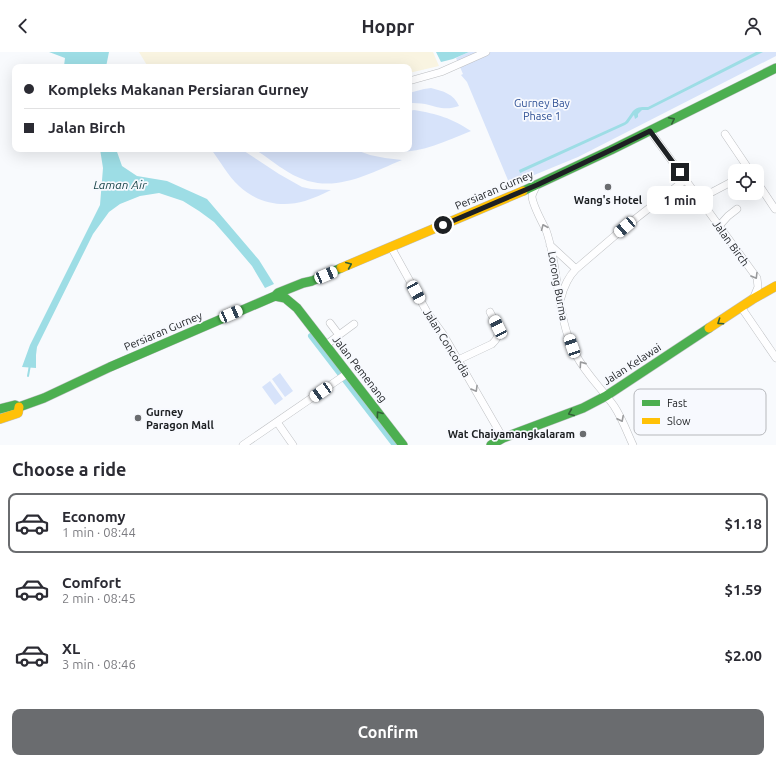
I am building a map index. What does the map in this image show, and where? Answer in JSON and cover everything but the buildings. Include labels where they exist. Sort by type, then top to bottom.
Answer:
[{"type":"main road","name":"Persiaran Gurney","points":[[0,409],[15,405],[19,407],[66,388],[110,367],[275,296],[278,293],[312,281],[537,185],[776,68]]},
{"type":"main road","points":[[297,308],[297,294],[312,281]]},
{"type":"main road","name":"Jalan Kelawai","points":[[496,443],[583,408],[606,396],[753,299],[776,286]]},
{"type":"main road","name":"Jalan Pemenang","points":[[275,296],[280,296],[288,300],[297,308],[326,345],[343,376],[403,445]]},
{"type":"main road","name":"Persiaran Gurney","points":[[0,419],[18,413],[19,407]]},
{"type":"street","points":[[412,80],[441,72],[486,52]]},
{"type":"street","name":"Jalan Birch","points":[[650,131],[757,278],[758,288],[753,299]]},
{"type":"street","points":[[726,134],[745,164]]},
{"type":"street","points":[[560,300],[564,285],[576,268],[685,180]]},
{"type":"street","points":[[699,199],[728,184]]},
{"type":"street","name":"Lorong Burma","points":[[537,185],[533,192],[533,200],[550,245],[567,332],[576,356],[614,407],[622,420],[633,445]]},
{"type":"street","points":[[764,192],[776,209]]},
{"type":"street","points":[[719,226],[728,216],[738,209]]},
{"type":"street","points":[[550,245],[576,268]]},
{"type":"street","name":"Jalan Concordia","points":[[391,247],[427,312],[443,334],[458,360],[496,443]]},
{"type":"street","points":[[740,308],[776,358]]},
{"type":"street","points":[[458,360],[492,344],[496,340],[498,337],[498,327],[490,312]]},
{"type":"street","points":[[330,323],[339,336]]},
{"type":"street","points":[[326,345],[354,324]]},
{"type":"street","points":[[244,445],[343,376]]},
{"type":"street","points":[[277,422],[293,445]]},
{"type":"green space","name":"Gurney Bay Phase 1","points":[[469,52],[776,52],[776,56],[578,157],[510,185],[467,82],[461,75],[463,74],[456,58]]},
{"type":"green space","points":[[431,88],[444,92],[451,96],[459,106],[446,108],[412,103],[412,92]]},
{"type":"green space","points":[[412,110],[444,117],[471,131],[424,149],[412,151]]},
{"type":"green space","points":[[213,152],[246,152],[302,187],[331,190],[305,201],[279,204],[262,200],[246,192],[228,173]]},
{"type":"green space","points":[[258,152],[362,152],[385,158],[402,160],[360,177],[332,183],[318,183],[303,179],[288,172]]},
{"type":"green space","points":[[280,373],[293,391],[285,397],[272,379]]},
{"type":"green space","points":[[270,381],[283,399],[275,405],[262,387]]},
{"type":"sand","points":[[139,52],[433,52],[439,66],[412,72],[412,64],[146,64]]},
{"type":"water","points":[[49,52],[109,52],[107,64],[64,64],[65,58]]},
{"type":"water","points":[[436,52],[469,52],[453,59],[441,62]]},
{"type":"water","points":[[756,52],[763,52],[648,110],[642,110],[638,114],[638,117],[635,119],[634,115],[625,125],[520,173],[519,170],[625,122],[636,108],[648,107]]},
{"type":"water","name":"Laman Air","points":[[100,152],[117,152],[122,166],[137,176],[167,181],[207,199],[259,260],[274,284],[265,288],[252,266],[229,239],[214,222],[199,211],[183,201],[159,193],[140,196],[120,204],[109,212],[93,234],[37,347],[36,368],[22,367],[30,345],[100,205],[103,168]]},
{"type":"waterway","points":[[311,336],[395,445]]},
{"type":"waterway","points":[[28,376],[30,365]]},
{"type":"traffic: fast","points":[[523,191],[611,150],[776,68]]},
{"type":"traffic: fast","points":[[0,409],[15,405],[19,407],[44,398],[110,367],[275,296],[278,293],[312,281],[341,268]]},
{"type":"traffic: fast","points":[[275,296],[285,298],[297,308],[403,445]]},
{"type":"traffic: fast","points":[[491,445],[503,438],[583,408],[606,396],[709,328]]},
{"type":"traffic: slow","points":[[341,268],[523,191]]},
{"type":"traffic: slow","points":[[709,328],[753,299],[776,286]]},
{"type":"traffic: slow","points":[[0,419],[18,413],[19,407]]},
{"type":"place","name":"Wang's Hotel","points":[[608,187]]},
{"type":"place","name":"Gurney Paragon Mall","points":[[138,418]]},
{"type":"place","name":"Wat Chaiyamangkalaram","points":[[583,434]]},
{"type":"route","points":[[443,225],[537,185],[650,131],[680,172]]}]
